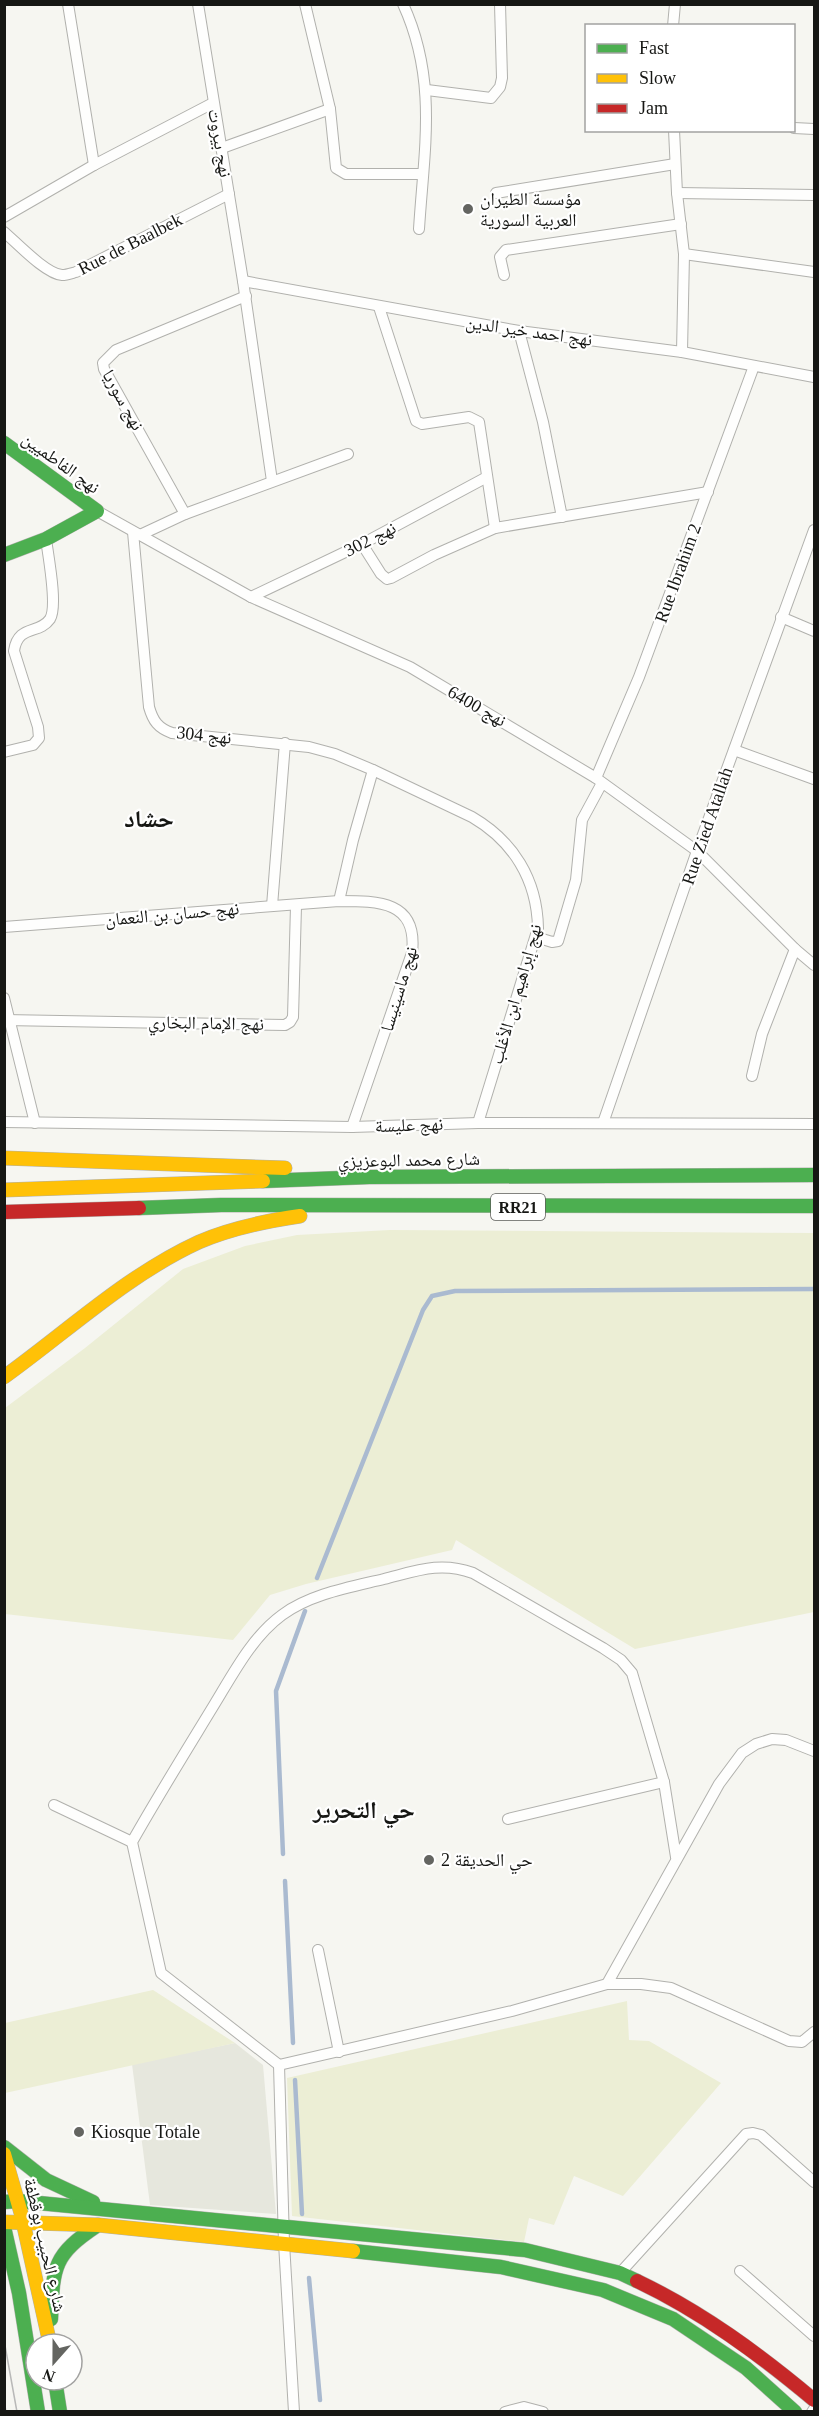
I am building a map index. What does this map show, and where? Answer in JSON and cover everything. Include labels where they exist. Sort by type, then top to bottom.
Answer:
[{"type":"main road","name":"نهج الفاطميين","points":[[4,443],[97,511]]},
{"type":"main road","points":[[4,555],[46,539],[97,511]]},
{"type":"main road","points":[[4,1158],[324,1170],[369,1177]]},
{"type":"main road","name":"شارع محمد البوعزيزي","points":[[4,1190],[369,1177],[814,1175]]},
{"type":"main road","name":"RR21","points":[[4,1212],[221,1205],[814,1206]]},
{"type":"main road","points":[[4,1377],[45,1349],[120,1288],[186,1248],[245,1225],[366,1207]]},
{"type":"main road","points":[[4,2147],[41,2179],[113,2210]]},
{"type":"main road","name":"شارع الحبيب بوقطفة","points":[[4,2154],[11,2201],[23,2222],[47,2332]]},
{"type":"main road","points":[[11,2201],[525,2250],[620,2273],[660,2292],[710,2321],[766,2360],[814,2400]]},
{"type":"main road","points":[[4,2224],[23,2222],[98,2225],[284,2243],[501,2267],[557,2278],[603,2290],[673,2319],[746,2368],[795,2412]]},
{"type":"main road","name":"شارع الحبيب بوقطفة","points":[[4,2224],[21,2303],[38,2412]]},
{"type":"main road","points":[[50,2332],[52,2277],[57,2260],[65,2248],[98,2225]]},
{"type":"main road","points":[[58,2392],[60,2412]]},
{"type":"street","points":[[68,4],[94,165]]},
{"type":"street","name":"نهج بيروت","points":[[198,4],[246,296],[272,481]]},
{"type":"street","points":[[305,4],[330,109],[336,168],[346,174],[422,174]]},
{"type":"street","points":[[403,4],[420,52],[427,90],[419,229]]},
{"type":"street","points":[[427,90],[491,98],[496,94],[502,78],[500,4]]},
{"type":"street","points":[[673,24],[675,4]]},
{"type":"street","points":[[4,217],[94,165],[213,103]]},
{"type":"street","points":[[222,148],[330,109]]},
{"type":"street","points":[[795,128],[814,129]]},
{"type":"street","points":[[674,132],[677,193],[684,254],[682,352]]},
{"type":"street","points":[[496,193],[675,164]]},
{"type":"street","points":[[677,193],[814,195]]},
{"type":"street","name":"Rue de Baalbek","points":[[4,232],[48,269],[62,275],[76,272],[229,194]]},
{"type":"street","points":[[504,275],[500,257],[506,250],[681,224]]},
{"type":"street","points":[[684,254],[814,273]]},
{"type":"street","name":"نهج احمد خير الدين","points":[[243,281],[519,331],[682,352],[814,377]]},
{"type":"street","name":"نهج سوريا","points":[[185,514],[104,369],[103,363],[116,350],[246,296]]},
{"type":"street","points":[[379,307],[416,421],[422,424],[469,417],[478,422],[495,528]]},
{"type":"street","points":[[519,331],[543,422],[562,517]]},
{"type":"street","name":"Rue Ibrahim 2","points":[[536,937],[552,942],[558,941],[576,880],[582,820],[639,677],[754,366]]},
{"type":"street","points":[[136,533],[348,454]]},
{"type":"street","name":"نهج 302","points":[[250,597],[362,544],[487,477]]},
{"type":"street","points":[[362,544],[381,574],[387,579],[495,528],[708,492]]},
{"type":"street","name":"نهج 6400","points":[[97,511],[250,597],[410,667],[599,781],[697,851],[814,965]]},
{"type":"street","name":"Rue Zied Atallah","points":[[603,1123],[697,851],[814,530]]},
{"type":"street","name":"نهج 304","points":[[136,533],[149,707],[153,720],[161,729],[172,733],[285,743],[335,754],[373,770]]},
{"type":"street","points":[[4,752],[33,745],[39,738],[38,727],[14,651],[15,642],[21,634],[46,624],[52,616],[53,603],[46,539]]},
{"type":"street","points":[[781,617],[814,631]]},
{"type":"street","points":[[272,906],[285,743]]},
{"type":"street","points":[[734,750],[814,779]]},
{"type":"street","points":[[339,901],[373,770]]},
{"type":"street","name":"نهج إبراهيم ابن الأغلب","points":[[373,770],[472,817],[492,829],[508,844],[531,885],[538,910],[536,937],[478,1122]]},
{"type":"street","name":"نهج حسان بن النعمان","points":[[4,927],[339,901]]},
{"type":"street","name":"نهج ماسينيسا","points":[[339,901],[371,901],[395,907],[405,915],[414,939],[405,979],[352,1127]]},
{"type":"street","name":"نهج الإمام البخاري","points":[[8,1020],[285,1025],[293,1017],[296,906]]},
{"type":"street","points":[[752,1076],[762,1034],[795,949]]},
{"type":"street","points":[[4,998],[35,1123]]},
{"type":"street","name":"نهج عليسة","points":[[4,1122],[352,1127],[478,1122],[814,1124]]},
{"type":"street","points":[[279,2065],[161,1973],[132,1842],[241,1662],[265,1629],[282,1615],[303,1603],[358,1586],[438,1566],[457,1567],[472,1573],[621,1660],[632,1673],[664,1782],[676,1857]]},
{"type":"street","points":[[607,1984],[676,1857],[719,1784],[742,1753],[756,1744],[772,1739],[786,1740],[814,1751]]},
{"type":"street","points":[[507,1819],[664,1782]]},
{"type":"street","points":[[54,1805],[132,1842]]},
{"type":"street","points":[[318,1950],[339,2052]]},
{"type":"street","points":[[279,2065],[512,2011],[607,1984],[641,1984],[671,1988],[789,2041],[802,2042],[814,2032]]},
{"type":"street","points":[[279,2065],[284,2243],[294,2412]]},
{"type":"street","points":[[620,2273],[746,2134],[761,2135],[814,2182]]},
{"type":"street","points":[[740,2271],[814,2336]]},
{"type":"street","points":[[505,2412],[524,2408],[543,2412]]},
{"type":"shaded area","points":[[235,2043],[263,2065],[276,2214],[150,2205],[132,2064]]},
{"type":"green space","points":[[390,1230],[814,1233],[814,1612],[635,1649],[456,1540],[452,1550],[306,1584],[270,1595],[233,1640],[5,1614],[5,1408],[85,1348],[183,1269],[245,1246],[297,1235]]},
{"type":"green space","points":[[153,1990],[235,2043],[5,2093],[5,2023]]},
{"type":"green space","points":[[627,2001],[629,2040],[649,2041],[721,2083],[623,2196],[574,2176],[554,2225],[529,2218],[524,2242],[292,2216],[287,2078]]},
{"type":"waterway","points":[[317,1578],[423,1310],[432,1296],[455,1291],[814,1289]]},
{"type":"waterway","points":[[283,1854],[276,1691],[305,1611]]},
{"type":"waterway","points":[[285,1881],[293,2043]]},
{"type":"waterway","points":[[295,2080],[302,2214]]},
{"type":"waterway","points":[[309,2278],[320,2400]]},
{"type":"tram line","points":[[4,2340],[17,2412]]},
{"type":"tram line","points":[[4,2400],[6,2412]]},
{"type":"traffic: fast","points":[[4,443],[97,511],[46,539],[4,555]]},
{"type":"traffic: fast","points":[[263,1181],[369,1177],[814,1175]]},
{"type":"traffic: fast","points":[[139,1208],[221,1205],[814,1206]]},
{"type":"traffic: fast","points":[[4,2147],[46,2180],[93,2202]]},
{"type":"traffic: fast","points":[[4,2202],[18,2201],[525,2250],[620,2273],[637,2281]]},
{"type":"traffic: fast","points":[[51,2319],[53,2286],[58,2263],[72,2245],[98,2225]]},
{"type":"traffic: fast","points":[[4,2227],[19,2293],[38,2412]]},
{"type":"traffic: fast","points":[[353,2251],[501,2267],[603,2290],[673,2319],[746,2368],[795,2412]]},
{"type":"traffic: fast","points":[[57,2392],[60,2412]]},
{"type":"traffic: slow","points":[[4,1158],[285,1168]]},
{"type":"traffic: slow","points":[[4,1190],[263,1181]]},
{"type":"traffic: slow","points":[[4,1377],[98,1305],[173,1255],[199,1242],[236,1229],[300,1216]]},
{"type":"traffic: slow","points":[[4,2154],[21,2213],[47,2332]]},
{"type":"traffic: slow","points":[[4,2222],[98,2225],[353,2251]]},
{"type":"traffic: jam","points":[[4,1212],[139,1208]]},
{"type":"traffic: jam","points":[[637,2281],[707,2320],[772,2366],[814,2400]]},
{"type":"place","name":"مؤسسة الطيران العربية السورية","points":[[468,209]]},
{"type":"place","name":"حي الحديقة 2","points":[[429,1860]]},
{"type":"place","name":"Kiosque Totale","points":[[79,2132]]},
{"type":"district","name":"حشاد","points":[[149,819]]},
{"type":"district","name":"حي التحرير","points":[[364,1810]]}]
